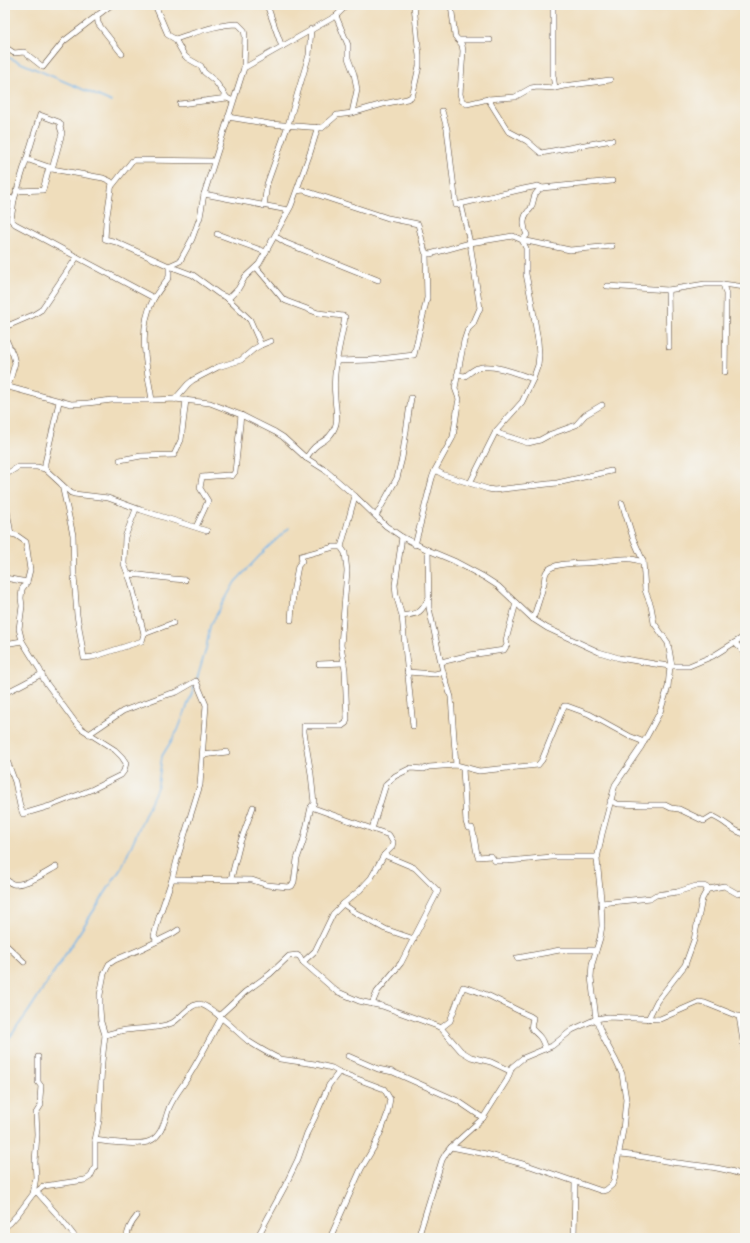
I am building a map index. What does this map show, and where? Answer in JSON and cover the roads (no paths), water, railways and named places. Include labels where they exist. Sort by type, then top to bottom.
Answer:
[{"type":"street","points":[[5,47],[14,53],[24,52],[42,67],[64,41],[111,5]]},
{"type":"street","points":[[155,5],[168,35],[175,39],[184,55],[201,66],[204,72],[215,81],[227,98],[233,101]]},
{"type":"street","points":[[267,5],[282,47]]},
{"type":"street","points":[[244,68],[336,16],[347,5]]},
{"type":"street","points":[[228,117],[270,124],[322,128],[337,115],[352,114],[411,97],[419,66],[414,5]]},
{"type":"street","points":[[451,5],[455,36],[463,51],[460,94],[462,101],[467,104],[488,99],[515,97],[531,88],[556,88],[610,80]]},
{"type":"street","points":[[553,5],[553,75],[556,88]]},
{"type":"street","points":[[97,15],[98,23],[122,54]]},
{"type":"street","points":[[336,16],[348,45],[348,58],[354,74],[357,90],[352,114]]},
{"type":"street","points":[[169,266],[180,261],[192,239],[200,216],[204,194],[244,68],[245,36],[242,27],[238,24],[231,24],[175,39]]},
{"type":"street","points":[[264,206],[267,184],[288,125],[309,55],[311,29]]},
{"type":"street","points":[[458,40],[490,40]]},
{"type":"street","points":[[180,104],[227,98]]},
{"type":"street","points":[[488,99],[508,131],[527,141],[541,153],[612,140]]},
{"type":"street","points":[[442,110],[447,129],[456,205],[538,186],[542,188],[612,181]]},
{"type":"street","points":[[16,191],[43,190],[62,133],[59,122],[40,115],[16,191],[11,220],[15,224],[154,298]]},
{"type":"street","points":[[228,298],[238,289],[245,277],[259,264],[275,236],[297,191],[318,127]]},
{"type":"street","points":[[26,159],[51,168],[103,178],[110,181],[112,186]]},
{"type":"street","points":[[214,161],[132,161],[112,186],[106,222],[105,239],[116,242],[193,275],[219,294],[228,298],[250,320],[261,345]]},
{"type":"street","points":[[522,240],[527,235],[524,224],[526,213],[531,208],[537,191],[542,188]]},
{"type":"street","points":[[297,191],[303,190],[381,216],[418,224],[426,253],[427,298],[414,355],[371,360],[337,361]]},
{"type":"street","points":[[204,194],[288,210]]},
{"type":"street","points":[[5,200],[8,197],[14,200]]},
{"type":"street","points":[[415,545],[432,478],[452,437],[459,399],[455,388],[464,341],[468,329],[473,324],[480,308],[470,243],[461,204]]},
{"type":"street","points":[[217,234],[266,252]]},
{"type":"street","points":[[275,236],[286,243],[378,280]]},
{"type":"street","points":[[426,253],[433,254],[470,243],[514,236],[522,240],[570,250],[612,246]]},
{"type":"street","points":[[470,483],[496,431],[522,402],[538,365],[538,341],[526,274],[526,248],[522,240]]},
{"type":"street","points":[[5,327],[41,310],[77,257]]},
{"type":"street","points":[[152,400],[145,346],[146,324],[149,310],[154,298],[169,277],[169,266]]},
{"type":"street","points":[[256,267],[286,300],[318,313],[345,317],[334,387],[337,422],[335,429],[327,439],[317,445],[306,458]]},
{"type":"street","points":[[607,286],[668,290],[705,284],[723,284],[745,287]]},
{"type":"street","points":[[723,284],[726,294],[725,372]]},
{"type":"street","points":[[668,290],[669,347]]},
{"type":"street","points":[[5,337],[15,363],[6,386],[59,402],[71,404],[112,400],[176,399],[210,403],[241,415],[279,434],[306,458],[325,470],[386,526],[402,537],[415,545],[454,561],[484,577],[498,586],[534,619],[547,628],[599,652],[619,658],[671,666],[689,666],[713,656],[745,636]]},
{"type":"street","points":[[176,399],[193,380],[218,367],[241,360],[254,349],[271,342]]},
{"type":"street","points":[[457,376],[465,376],[478,368],[484,367],[502,368],[533,379]]},
{"type":"street","points":[[376,516],[397,478],[402,458],[412,398]]},
{"type":"street","points":[[120,460],[141,456],[174,455],[180,440],[186,400]]},
{"type":"street","points":[[45,469],[45,463],[59,402]]},
{"type":"street","points":[[496,431],[500,434],[528,443],[540,440],[551,434],[576,425],[585,415],[602,405]]},
{"type":"street","points":[[196,527],[208,502],[200,488],[202,477],[229,474],[232,476],[235,472],[241,415]]},
{"type":"street","points":[[5,474],[18,467],[37,467],[45,469],[74,494],[108,498],[136,509],[207,531]]},
{"type":"street","points":[[435,470],[444,475],[494,490],[557,483],[610,471]]},
{"type":"street","points":[[62,485],[73,534],[77,615],[84,658],[93,657],[142,641],[144,637],[128,574],[124,564],[125,537],[136,509]]},
{"type":"street","points":[[172,879],[252,880],[267,885],[288,887],[292,886],[294,882],[297,859],[303,842],[311,807],[314,803],[304,726],[342,726],[346,723],[347,719],[347,696],[341,640],[347,575],[345,553],[341,547],[355,496]]},
{"type":"street","points":[[5,500],[8,534],[16,535],[26,542],[30,566],[27,582],[22,589],[21,598],[22,606],[19,629],[22,641],[42,674],[44,680],[75,722],[82,730],[118,753],[126,764],[121,775],[93,789],[23,814],[15,782],[5,755]]},
{"type":"street","points":[[452,1147],[530,1166],[596,1190],[606,1190],[612,1185],[614,1180],[626,1099],[624,1081],[596,1019],[591,971],[602,926],[597,866],[610,801],[615,785],[644,742],[660,712],[668,688],[671,666],[668,643],[654,623],[651,606],[645,590],[643,562],[633,538],[622,503]]},
{"type":"street","points":[[402,537],[395,584],[396,595],[402,616],[413,726]]},
{"type":"street","points":[[291,620],[294,586],[298,566],[302,561],[301,556],[334,547],[341,547]]},
{"type":"street","points":[[428,550],[428,599],[443,672],[451,697],[456,765]]},
{"type":"street","points":[[534,619],[545,573],[550,568],[583,562],[592,563],[627,559],[643,562]]},
{"type":"street","points":[[128,574],[149,575],[185,580]]},
{"type":"street","points":[[5,578],[27,582]]},
{"type":"street","points":[[402,616],[419,612],[424,607],[428,599]]},
{"type":"street","points":[[441,662],[470,655],[504,650],[507,645],[506,640],[516,603]]},
{"type":"street","points":[[144,634],[173,623]]},
{"type":"street","points":[[5,644],[22,641]]},
{"type":"street","points":[[735,643],[742,650],[745,658]]},
{"type":"street","points":[[319,664],[344,663]]},
{"type":"street","points":[[407,672],[435,674],[443,672]]},
{"type":"street","points":[[5,692],[9,692],[15,687],[42,674]]},
{"type":"street","points":[[89,734],[122,711],[177,692],[196,681],[206,705],[200,788],[159,917],[154,936],[157,941]]},
{"type":"street","points":[[372,828],[386,784],[392,778],[411,768],[424,769],[429,767],[456,765],[463,768],[480,771],[538,766],[542,760],[564,706],[589,714],[629,736],[644,742]]},
{"type":"street","points":[[203,755],[227,752]]},
{"type":"street","points":[[463,768],[466,822],[468,828],[472,829],[475,849],[478,857],[491,856],[495,862],[552,857],[598,857]]},
{"type":"street","points":[[610,801],[618,804],[665,804],[704,820],[712,816],[723,821],[740,833],[745,834]]},
{"type":"street","points":[[231,880],[240,843],[253,807]]},
{"type":"street","points":[[303,962],[315,951],[333,914],[371,878],[384,855],[392,847],[393,842],[389,835],[311,807]]},
{"type":"street","points":[[372,1004],[377,992],[401,963],[438,891],[415,868],[384,855]]},
{"type":"street","points":[[5,879],[12,884],[20,884],[38,877],[56,866]]},
{"type":"street","points":[[601,903],[651,898],[656,895],[677,892],[695,886],[704,886],[708,888],[724,886],[738,894],[745,892]]},
{"type":"street","points":[[648,1019],[657,1001],[685,965],[694,940],[702,899],[708,888]]},
{"type":"street","points":[[343,904],[385,929],[414,939]]},
{"type":"street","points":[[5,1227],[35,1193],[44,1186],[85,1180],[90,1177],[95,1167],[95,1140],[99,1121],[105,1035],[101,1022],[100,995],[104,974],[109,964],[115,960],[141,949],[178,930]]},
{"type":"street","points":[[5,944],[24,962]]},
{"type":"street","points":[[517,958],[560,950],[596,950]]},
{"type":"street","points":[[95,1140],[116,1143],[145,1143],[153,1140],[165,1122],[175,1096],[190,1075],[220,1017],[245,992],[270,974],[289,956],[297,955],[300,957],[303,962],[336,991],[359,1001],[437,1026],[441,1028],[461,1051],[471,1057],[491,1062],[510,1071]]},
{"type":"street","points":[[441,1028],[450,1020],[463,987],[486,994],[533,1018],[531,1027],[532,1030],[540,1037],[545,1049]]},
{"type":"street","points":[[418,1238],[442,1160],[446,1153],[483,1118],[507,1080],[510,1071],[516,1063],[523,1058],[552,1046],[572,1030],[596,1019],[608,1017],[648,1019],[664,1018],[699,1002],[745,1019]]},
{"type":"street","points":[[105,1035],[125,1030],[150,1028],[170,1024],[176,1021],[194,1005],[198,1004],[208,1008],[247,1040],[268,1054],[280,1059],[326,1066],[384,1089],[390,1099],[387,1115],[377,1141],[361,1169],[330,1238]]},
{"type":"street","points":[[739,1016],[745,1054]]},
{"type":"street","points":[[348,1056],[378,1068],[393,1072],[458,1101],[483,1118]]},
{"type":"street","points":[[38,1057],[38,1082],[41,1086],[41,1104],[36,1113],[37,1134],[35,1193],[62,1220],[76,1238]]},
{"type":"street","points":[[257,1238],[285,1186],[298,1158],[306,1133],[329,1085],[339,1072]]},
{"type":"street","points":[[619,1154],[703,1166],[743,1175],[745,1161]]},
{"type":"street","points":[[574,1238],[575,1182]]},
{"type":"street","points":[[128,1238],[128,1232],[137,1216]]},
{"type":"waterway","points":[[5,56],[112,102]]},
{"type":"waterway","points":[[197,679],[206,649],[210,626],[235,582],[267,548],[289,528]]},
{"type":"waterway","points":[[5,1044],[28,1012],[122,867],[158,785],[162,756],[178,730],[195,685]]}]
